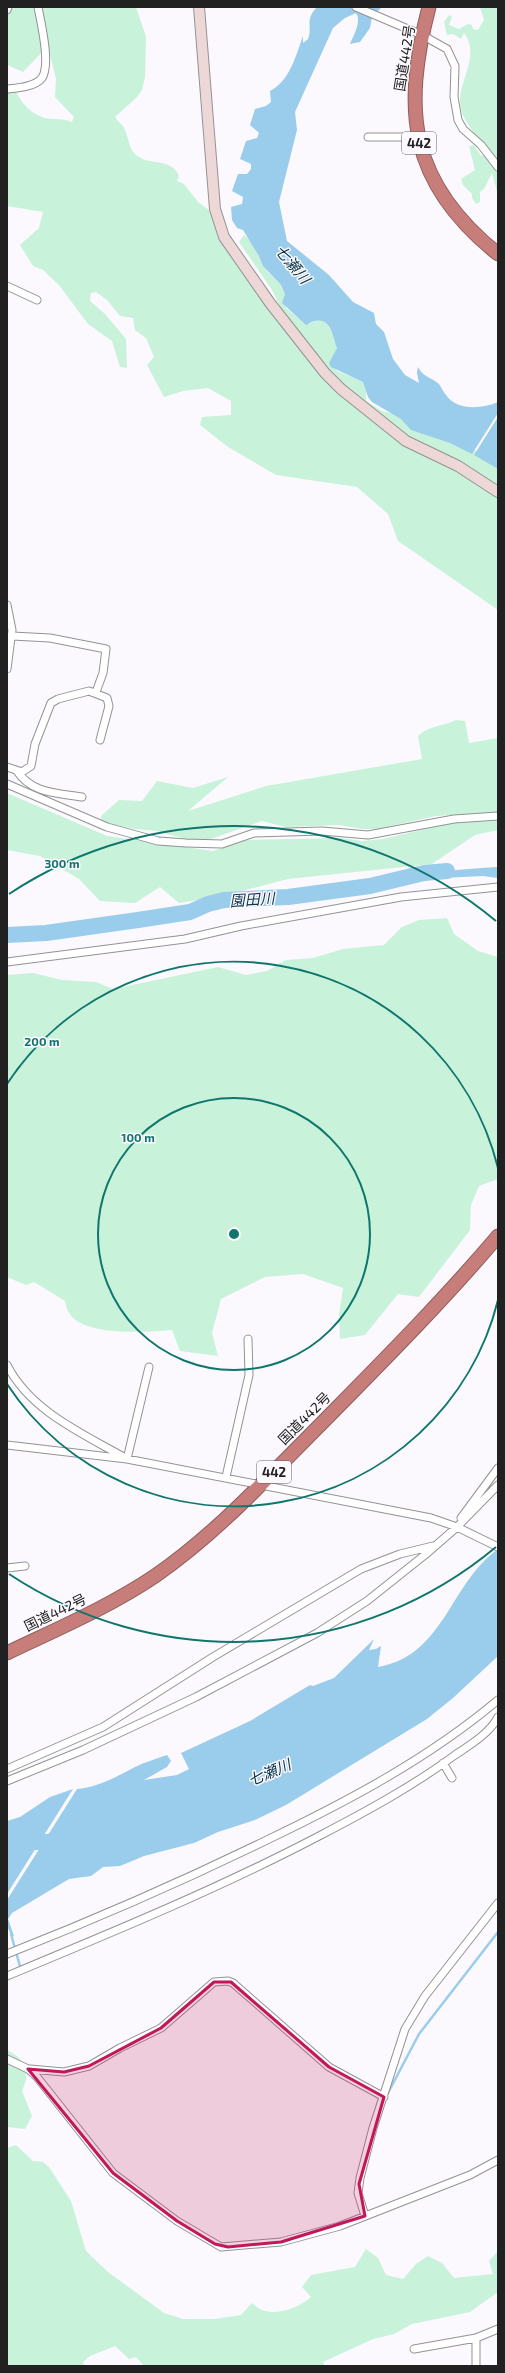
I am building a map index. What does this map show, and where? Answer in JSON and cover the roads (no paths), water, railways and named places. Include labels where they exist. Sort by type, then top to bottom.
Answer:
[{"type":"highway","name":"国道442号","points":[[429,7],[422,35],[415,78],[414,104],[417,137],[423,157],[445,199],[470,229],[498,254]]},
{"type":"highway","name":"国道442号","points":[[7,1653],[90,1613],[152,1578],[204,1538],[262,1484],[435,1308],[498,1236]]},
{"type":"street","points":[[7,89],[20,88],[33,84],[42,78],[45,68],[44,45],[38,7]]},
{"type":"street","points":[[199,7],[215,210],[224,237],[304,347],[341,389],[406,441],[458,466],[498,492]]},
{"type":"street","points":[[356,7],[441,44],[453,57],[455,70],[454,103],[458,120],[463,129],[481,145],[498,167]]},
{"type":"street","points":[[368,137],[417,137]]},
{"type":"street","points":[[7,286],[37,300]]},
{"type":"street","points":[[7,605],[12,621],[12,636],[7,669]]},
{"type":"street","points":[[12,636],[50,638],[106,649],[104,673],[96,692]]},
{"type":"street","points":[[7,768],[17,771],[25,771],[31,766],[35,744],[51,703],[80,693],[96,692],[104,695],[109,703],[100,740]]},
{"type":"street","points":[[17,771],[27,784],[35,788],[82,797]]},
{"type":"street","points":[[7,784],[111,829],[158,841],[186,843],[222,844],[254,833],[322,831],[368,835],[454,818],[498,816]]},
{"type":"street","points":[[7,962],[185,939],[241,926],[401,897],[498,887]]},
{"type":"street","points":[[226,1477],[249,1375],[248,1339]]},
{"type":"street","points":[[7,1365],[33,1400],[55,1416],[127,1459]]},
{"type":"street","points":[[127,1459],[149,1367]]},
{"type":"street","points":[[7,1445],[127,1459],[431,1518],[457,1527],[498,1547]]},
{"type":"street","points":[[457,1527],[470,1504],[498,1468]]},
{"type":"street","points":[[7,1781],[140,1724],[296,1646],[367,1601],[436,1546],[498,1486]]},
{"type":"street","points":[[7,1769],[103,1727],[213,1657],[361,1569],[407,1552],[436,1546]]},
{"type":"street","points":[[7,1568],[25,1566]]},
{"type":"street","points":[[7,1954],[139,1900],[321,1814],[363,1792],[430,1752],[498,1700]]},
{"type":"street","points":[[7,1976],[171,1906],[282,1855],[378,1805],[444,1763],[492,1727],[498,1718]]},
{"type":"street","points":[[444,1763],[452,1778]]},
{"type":"street","points":[[365,2216],[359,2198],[359,2184],[405,2029],[437,1980],[498,1903]]},
{"type":"street","points":[[7,2059],[28,2069],[64,2072],[89,2066],[120,2048],[161,2028],[214,1982],[228,1981],[234,1983],[329,2068],[384,2097]]},
{"type":"street","points":[[28,2069],[113,2173],[177,2221],[215,2244],[228,2247],[281,2242],[340,2226],[470,2175],[498,2160]]},
{"type":"street","points":[[414,2350],[434,2348],[476,2338],[498,2329]]},
{"type":"street","points":[[476,2338],[476,2366]]},
{"type":"water","points":[[317,7],[382,7],[372,17],[370,28],[360,42],[350,44],[358,25],[358,17],[356,13],[345,18],[333,28],[295,112],[297,130],[279,202],[287,241],[329,275],[353,302],[374,313],[376,324],[384,332],[393,359],[405,375],[419,383],[417,373],[418,367],[425,375],[439,384],[451,400],[463,406],[477,407],[498,402],[498,413],[472,454],[450,443],[411,430],[401,419],[372,402],[368,397],[363,382],[331,367],[329,363],[337,348],[328,325],[325,322],[314,321],[306,325],[282,303],[285,294],[281,285],[263,266],[259,256],[243,230],[237,228],[232,220],[231,207],[242,204],[243,197],[232,191],[238,174],[247,174],[251,169],[251,164],[240,159],[246,141],[257,138],[259,133],[250,125],[255,109],[266,106],[271,102],[270,91],[283,81],[295,59],[303,36],[303,43],[308,39],[311,16]]},
{"type":"water","points":[[498,417],[498,469],[474,455]]},
{"type":"water","points":[[498,867],[498,878],[483,876],[401,880],[370,886],[402,878],[434,873]]},
{"type":"water","points":[[498,1549],[498,1656],[453,1698],[427,1719],[286,1805],[255,1820],[218,1832],[194,1843],[144,1856],[120,1866],[103,1867],[91,1876],[69,1879],[12,1913],[8,1919],[14,1936],[12,1937],[7,1926],[7,1900],[77,1789],[100,1784],[139,1765],[167,1755],[171,1761],[167,1767],[144,1780],[177,1775],[189,1769],[181,1753],[250,1721],[310,1685],[313,1686],[334,1678],[374,1639],[369,1650],[376,1649],[381,1646],[378,1667],[400,1660],[418,1648],[432,1634],[445,1617],[468,1581],[482,1564]]},
{"type":"water","points":[[73,1789],[7,1894],[7,1821],[20,1817],[50,1797]]},
{"type":"waterway","name":"園田川","points":[[7,935],[46,933],[138,920],[190,912],[208,904],[224,900],[288,897],[370,886],[424,873],[447,871]]},
{"type":"waterway","name":"七瀬川","points":[[7,1842],[49,1842],[63,1836]]},
{"type":"waterway","points":[[388,2093],[419,2034],[498,1932]]},
{"type":"waterway","points":[[11,1934],[21,1970]]}]
